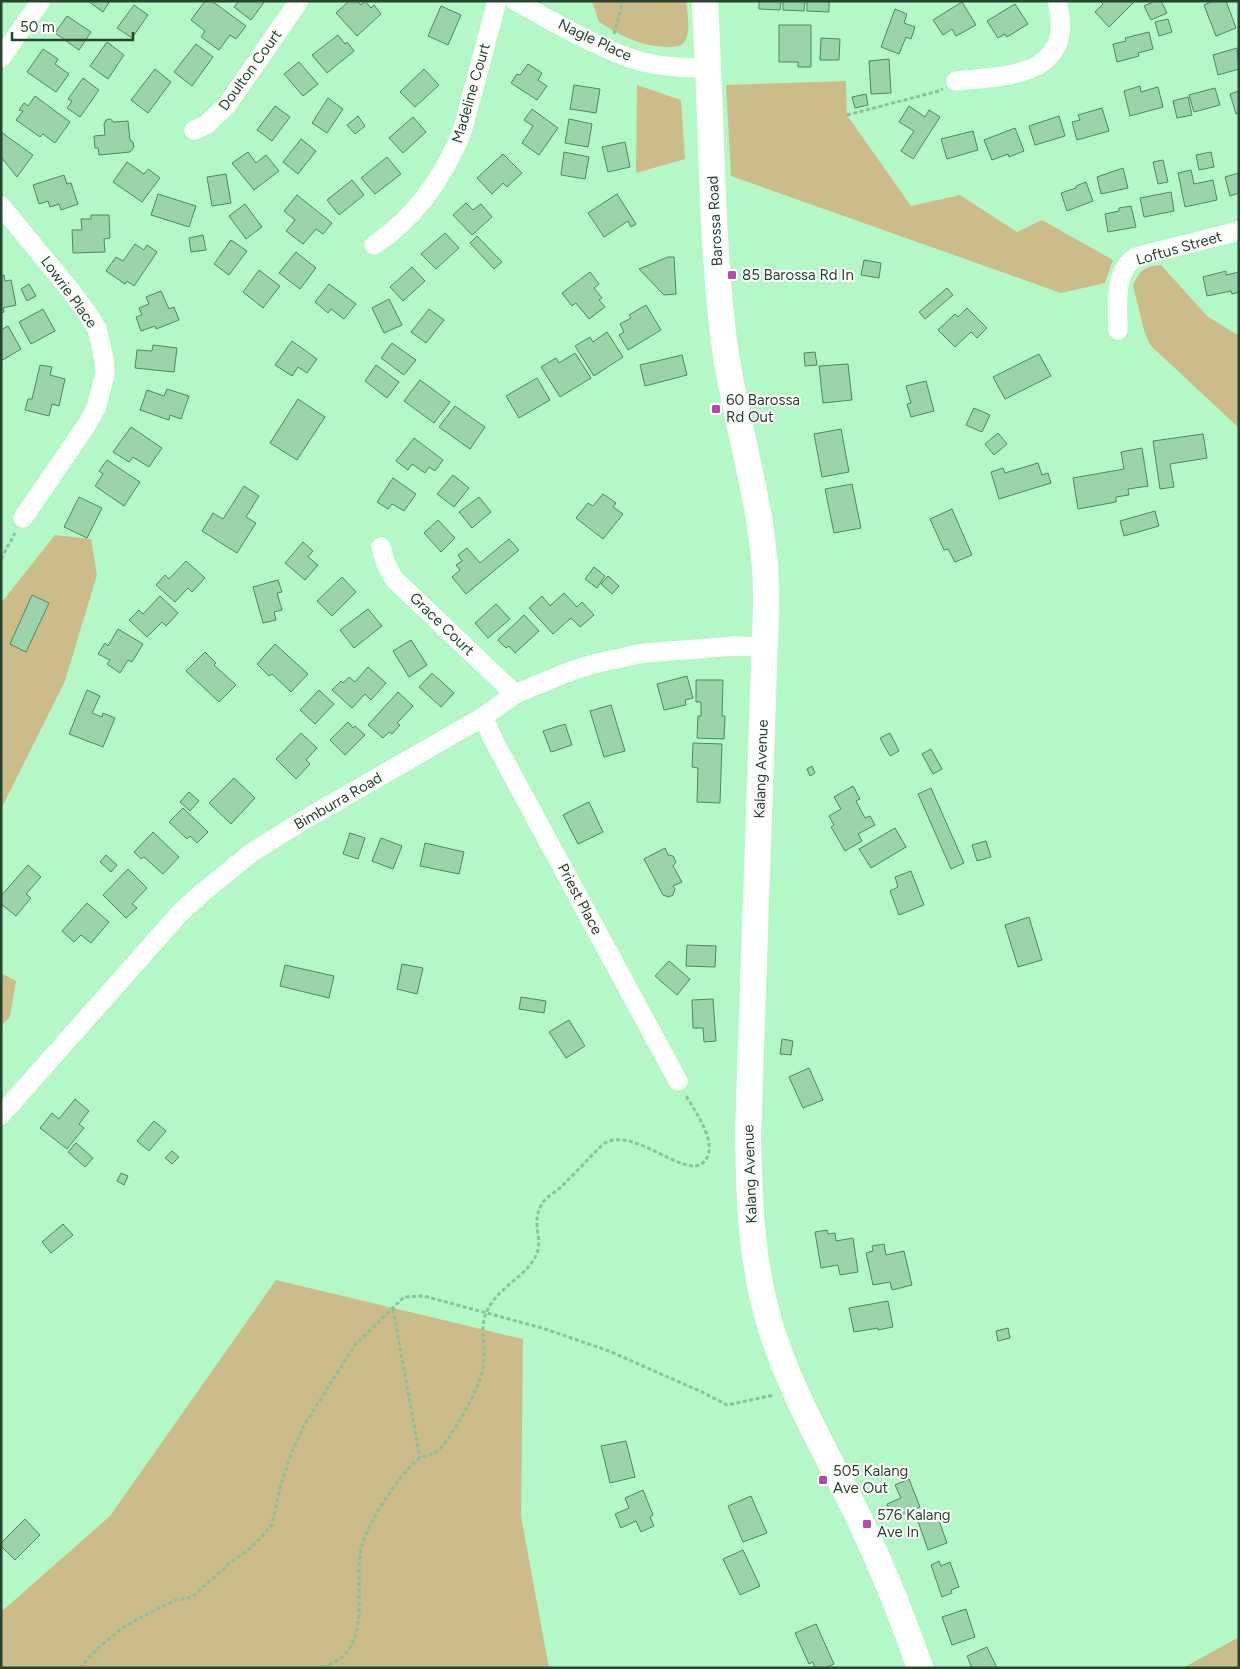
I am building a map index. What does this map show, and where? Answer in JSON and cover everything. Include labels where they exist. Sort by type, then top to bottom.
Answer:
[{"type":"street","points":[[1,58],[41,1]]},
{"type":"street","name":"Doulton Court","points":[[194,130],[206,125],[227,105],[299,1]]},
{"type":"street","name":"Madeline Court","points":[[374,245],[388,236],[414,212],[436,183],[454,152],[462,132],[497,1]]},
{"type":"street","name":"Nagle Place","points":[[515,1],[609,50],[637,60],[660,65],[708,68]]},
{"type":"street","name":"Barossa Road","points":[[705,1],[718,291],[730,381],[763,542],[766,596],[765,647]]},
{"type":"street","points":[[956,80],[1006,76],[1027,71],[1049,57],[1060,34],[1060,11],[1057,1]]},
{"type":"street","name":"Lowrie Place","points":[[1,206],[90,317],[97,329],[104,358],[105,374],[96,408],[86,426],[22,518]]},
{"type":"street","name":"Loftus Street","points":[[1118,330],[1121,278],[1124,268],[1130,261],[1136,257],[1239,231]]},
{"type":"street","name":"Grace Court","points":[[381,547],[386,564],[394,579],[515,694]]},
{"type":"street","name":"Bimburra Road","points":[[1,1115],[180,913],[202,892],[251,853],[304,820],[483,716],[515,694],[566,673],[593,664],[644,652],[736,646],[765,647]]},
{"type":"street","name":"Kalang Avenue","points":[[765,647],[748,1135],[753,1243],[762,1294],[769,1320],[794,1391],[876,1553],[920,1668]]},
{"type":"street","name":"Priest Place","points":[[483,716],[495,743],[678,1081]]},
{"type":"path","points":[[609,50],[623,1]]},
{"type":"path","points":[[847,115],[939,91],[956,80]]},
{"type":"path","points":[[1,559],[22,518]]},
{"type":"path","points":[[323,1668],[341,1658],[353,1643],[358,1625],[358,1571],[361,1548],[376,1513],[408,1468],[420,1458],[438,1452],[478,1387],[483,1366],[482,1323],[486,1312],[499,1295],[530,1264],[536,1254],[539,1242],[536,1220],[543,1202],[560,1188],[605,1143],[617,1140],[630,1141],[647,1146],[685,1166],[697,1166],[704,1162],[708,1156],[709,1148],[706,1132],[678,1081]]},
{"type":"path","points":[[80,1668],[97,1649],[121,1630],[176,1600],[192,1597],[230,1562],[251,1548],[272,1525],[280,1488],[291,1454],[305,1424],[355,1346],[404,1297],[424,1296],[542,1328],[609,1351],[727,1405],[794,1391]]},
{"type":"path","points":[[392,1308],[420,1458]]},
{"type":"shaded area","points":[[592,1],[686,1],[688,25],[686,39],[680,45],[672,47],[648,45],[631,39],[599,22]]},
{"type":"shaded area","points":[[846,81],[847,115],[911,206],[960,195],[1017,232],[1042,220],[1113,260],[1105,283],[1061,293],[731,176],[726,85]]},
{"type":"shaded area","points":[[637,85],[681,100],[685,159],[636,173]]},
{"type":"shaded area","points":[[1161,265],[1207,316],[1239,336],[1239,428],[1150,345],[1144,330],[1133,285],[1144,270],[1151,266]]},
{"type":"shaded area","points":[[55,535],[91,539],[97,575],[65,681],[1,809],[1,603]]},
{"type":"shaded area","points":[[1,973],[16,981],[10,1017],[1,1026]]},
{"type":"shaded area","points":[[276,1280],[523,1339],[521,1516],[549,1668],[1,1668],[1,1612],[110,1516]]},
{"type":"shaded area","points":[[1239,1637],[1239,1668],[1183,1668]]},
{"type":"building","points":[[88,1],[110,1],[103,12]]},
{"type":"building","points":[[205,1],[212,1],[246,26],[236,39],[230,35],[219,50],[201,37],[205,31],[191,20]]},
{"type":"building","points":[[239,1],[265,1],[251,20],[234,7]]},
{"type":"building","points":[[349,1],[357,1],[361,5],[365,1],[371,8],[374,5],[381,14],[357,36],[336,13]]},
{"type":"building","points":[[759,1],[781,1],[780,10],[759,9]]},
{"type":"building","points":[[783,1],[805,1],[804,11],[783,10]]},
{"type":"building","points":[[807,1],[829,1],[829,12],[807,11]]},
{"type":"building","points":[[1100,1],[1134,2],[1109,27],[1095,12],[1103,4]]},
{"type":"building","points":[[1155,1],[1161,1],[1167,13],[1151,20],[1144,6]]},
{"type":"building","points":[[1213,1],[1226,1],[1236,28],[1216,36],[1204,5]]},
{"type":"building","points":[[962,2],[976,25],[956,36],[952,29],[943,35],[933,20]]},
{"type":"building","points":[[1015,4],[1028,24],[1007,37],[1005,34],[998,38],[987,21]]},
{"type":"building","points":[[134,5],[148,15],[132,38],[117,28]]},
{"type":"building","points":[[441,6],[461,15],[448,45],[428,36]]},
{"type":"building","points":[[895,9],[907,14],[904,23],[915,27],[911,39],[906,37],[899,54],[881,47]]},
{"type":"building","points":[[67,16],[91,32],[79,50],[55,33]]},
{"type":"building","points":[[1168,19],[1172,32],[1159,36],[1155,22]]},
{"type":"building","points":[[779,25],[811,25],[811,67],[798,67],[798,62],[779,62]]},
{"type":"building","points":[[1149,32],[1153,49],[1138,53],[1139,56],[1117,62],[1113,44],[1126,41],[1125,38]]},
{"type":"building","points":[[338,35],[354,51],[327,73],[312,55]]},
{"type":"building","points":[[821,38],[840,39],[839,60],[820,60]]},
{"type":"building","points":[[107,42],[124,55],[108,79],[90,66]]},
{"type":"building","points":[[196,44],[213,57],[192,86],[174,72]]},
{"type":"building","points":[[1237,48],[1239,69],[1218,75],[1213,55]]},
{"type":"building","points":[[43,49],[58,59],[55,64],[69,74],[56,92],[27,72]]},
{"type":"building","points":[[889,59],[891,93],[871,94],[869,61]]},
{"type":"building","points":[[299,62],[318,84],[303,96],[284,74]]},
{"type":"building","points":[[528,64],[542,73],[538,80],[547,86],[537,100],[511,83],[517,74],[520,75]]},
{"type":"building","points":[[155,69],[171,82],[148,113],[131,100]]},
{"type":"building","points":[[424,69],[439,85],[415,107],[400,92]]},
{"type":"building","points":[[83,78],[99,90],[80,117],[67,108],[72,101],[68,99]]},
{"type":"building","points":[[574,85],[600,89],[596,113],[570,109]]},
{"type":"building","points":[[1140,86],[1141,92],[1158,87],[1163,107],[1130,116],[1124,91]]},
{"type":"building","points":[[1215,88],[1220,105],[1194,112],[1189,95]]},
{"type":"building","points":[[1239,91],[1239,113],[1236,114],[1230,94]]},
{"type":"building","points":[[866,94],[868,105],[855,108],[852,97]]},
{"type":"building","points":[[35,96],[70,122],[55,143],[43,134],[40,137],[16,120],[23,111],[19,110],[24,103],[28,106]]},
{"type":"building","points":[[1188,97],[1192,115],[1177,118],[1173,101]]},
{"type":"building","points":[[328,98],[343,109],[327,133],[312,123]]},
{"type":"building","points":[[275,106],[290,117],[272,141],[257,130]]},
{"type":"building","points":[[909,106],[925,117],[929,110],[940,117],[913,159],[901,151],[914,131],[899,122]]},
{"type":"building","points":[[1102,108],[1109,131],[1077,140],[1072,122],[1080,120],[1078,115]]},
{"type":"building","points":[[532,109],[558,128],[539,155],[522,143],[533,126],[524,120]]},
{"type":"building","points":[[358,116],[365,126],[355,134],[347,125]]},
{"type":"building","points":[[1059,116],[1065,136],[1035,145],[1029,126]]},
{"type":"building","points":[[413,117],[426,132],[403,153],[389,138]]},
{"type":"building","points":[[110,119],[114,122],[128,121],[130,140],[133,142],[134,147],[130,152],[99,155],[98,148],[95,148],[94,136],[105,135],[104,124],[106,120]]},
{"type":"building","points":[[569,119],[592,124],[588,147],[565,143]]},
{"type":"building","points":[[1015,128],[1024,151],[1009,157],[1008,154],[992,160],[984,140]]},
{"type":"building","points":[[973,131],[978,150],[947,159],[941,139]]},
{"type":"building","points":[[1,132],[33,155],[17,177],[1,157]]},
{"type":"building","points":[[301,139],[316,151],[298,174],[283,162]]},
{"type":"building","points":[[625,142],[630,167],[608,172],[602,147]]},
{"type":"building","points":[[248,152],[256,163],[266,155],[279,171],[254,190],[232,163]]},
{"type":"building","points":[[564,152],[589,157],[585,179],[561,175]]},
{"type":"building","points":[[1211,152],[1214,167],[1199,170],[1196,155]]},
{"type":"building","points":[[503,154],[522,173],[507,187],[503,183],[492,194],[477,178]]},
{"type":"building","points":[[387,157],[401,174],[375,194],[361,178]]},
{"type":"building","points":[[1163,160],[1168,182],[1158,184],[1153,162]]},
{"type":"building","points":[[127,162],[144,174],[148,169],[160,178],[142,202],[113,182]]},
{"type":"building","points":[[1123,168],[1128,188],[1101,194],[1097,177]]},
{"type":"building","points":[[1191,170],[1194,184],[1213,180],[1217,200],[1185,207],[1178,173]]},
{"type":"building","points":[[1239,173],[1239,193],[1230,196],[1225,177]]},
{"type":"building","points":[[226,174],[231,203],[212,206],[207,177]]},
{"type":"building","points":[[64,175],[67,184],[71,183],[78,204],[61,210],[59,204],[50,207],[48,201],[39,204],[33,185]]},
{"type":"building","points":[[352,180],[364,195],[339,215],[327,200]]},
{"type":"building","points":[[1086,182],[1093,201],[1067,211],[1061,193]]},
{"type":"building","points":[[1171,192],[1174,211],[1144,217],[1140,198]]},
{"type":"building","points":[[158,194],[196,206],[189,227],[151,215]]},
{"type":"building","points":[[617,194],[636,224],[631,227],[628,221],[604,237],[588,213]]},
{"type":"building","points":[[297,195],[332,223],[323,234],[316,229],[303,244],[286,231],[295,220],[284,211]]},
{"type":"building","points":[[466,203],[473,210],[481,204],[492,217],[472,235],[453,215]]},
{"type":"building","points":[[245,204],[262,227],[246,239],[229,216]]},
{"type":"building","points":[[1131,206],[1136,227],[1108,232],[1105,214],[1119,211],[1119,208]]},
{"type":"building","points":[[91,215],[109,215],[110,238],[104,239],[105,252],[73,253],[72,230],[82,230],[81,219],[91,219]]},
{"type":"building","points":[[445,233],[459,248],[436,269],[421,254]]},
{"type":"building","points":[[203,235],[206,250],[191,252],[189,238]]},
{"type":"building","points":[[477,236],[502,262],[494,269],[470,243]]},
{"type":"building","points":[[231,240],[247,251],[229,275],[214,264]]},
{"type":"building","points":[[135,244],[144,250],[147,245],[157,252],[134,286],[127,281],[125,284],[106,271],[116,257],[123,261]]},
{"type":"building","points":[[296,252],[316,268],[300,289],[279,273]]},
{"type":"building","points":[[668,257],[674,257],[676,294],[664,295],[639,269]]},
{"type":"building","points":[[864,260],[881,263],[879,278],[861,275]]},
{"type":"building","points":[[412,267],[425,281],[403,301],[390,287]]},
{"type":"building","points":[[259,270],[280,286],[263,308],[243,292]]},
{"type":"building","points":[[1226,271],[1226,275],[1239,272],[1239,292],[1232,294],[1231,291],[1207,296],[1203,277]]},
{"type":"building","points":[[590,272],[599,284],[594,288],[602,298],[599,300],[605,307],[589,319],[576,303],[572,306],[562,293]]},
{"type":"building","points":[[4,275],[5,281],[11,280],[16,305],[3,308],[4,312],[1,313],[1,276]]},
{"type":"building","points":[[29,284],[36,296],[27,301],[21,289]]},
{"type":"building","points":[[329,284],[356,304],[344,319],[331,309],[328,313],[315,302]]},
{"type":"building","points":[[947,288],[953,295],[925,319],[919,312]]},
{"type":"building","points":[[161,291],[169,309],[174,307],[179,320],[156,329],[155,326],[141,331],[136,317],[142,315],[139,308],[149,304],[146,297]]},
{"type":"building","points":[[389,299],[402,325],[384,333],[372,308]]},
{"type":"building","points":[[646,305],[661,330],[628,350],[619,335],[624,332],[620,324],[631,318],[629,315]]},
{"type":"building","points":[[967,308],[987,328],[977,338],[971,332],[955,347],[938,330],[955,314],[958,317]]},
{"type":"building","points":[[43,309],[55,331],[31,344],[19,322]]},
{"type":"building","points":[[429,309],[444,320],[426,343],[411,332]]},
{"type":"building","points":[[8,326],[21,349],[1,361],[1,330]]},
{"type":"building","points":[[607,332],[623,357],[594,376],[575,346],[590,337],[593,342]]},
{"type":"building","points":[[292,341],[317,359],[307,373],[298,367],[292,376],[275,365]]},
{"type":"building","points":[[392,343],[416,360],[404,375],[381,358]]},
{"type":"building","points":[[153,345],[177,348],[174,372],[135,368],[137,350],[152,351]]},
{"type":"building","points":[[815,352],[817,365],[805,366],[804,353]]},
{"type":"building","points":[[575,353],[591,378],[560,397],[541,367],[556,358],[559,363]]},
{"type":"building","points":[[1039,354],[1051,376],[1005,399],[993,377]]},
{"type":"building","points":[[682,355],[687,375],[645,386],[640,365]]},
{"type":"building","points":[[848,364],[852,400],[823,403],[819,366]]},
{"type":"building","points":[[40,365],[52,367],[50,375],[65,379],[59,406],[52,404],[49,416],[25,410],[28,399],[32,399]]},
{"type":"building","points":[[376,365],[399,382],[387,398],[365,381]]},
{"type":"building","points":[[537,378],[550,400],[519,418],[506,396]]},
{"type":"building","points":[[420,380],[450,402],[434,423],[404,401]]},
{"type":"building","points":[[926,381],[934,411],[911,417],[907,404],[911,403],[906,386]]},
{"type":"building","points":[[167,389],[189,396],[181,419],[170,415],[169,420],[140,410],[147,390],[164,396]]},
{"type":"building","points":[[298,399],[325,417],[297,460],[270,443]]},
{"type":"building","points":[[455,406],[485,427],[470,449],[439,427]]},
{"type":"building","points":[[974,408],[990,415],[982,432],[966,425]]},
{"type":"building","points":[[131,427],[162,448],[149,467],[133,457],[129,462],[113,452]]},
{"type":"building","points":[[841,429],[849,472],[822,477],[814,434]]},
{"type":"building","points":[[998,433],[1007,444],[994,455],[985,444]]},
{"type":"building","points":[[1203,434],[1207,458],[1170,464],[1174,487],[1160,489],[1153,441]]},
{"type":"building","points":[[414,438],[443,460],[435,471],[429,467],[425,473],[412,464],[408,470],[396,461]]},
{"type":"building","points":[[1142,448],[1148,486],[1128,489],[1129,495],[1116,497],[1116,502],[1078,509],[1073,478],[1124,469],[1121,452]]},
{"type":"building","points":[[107,460],[140,482],[124,506],[95,486],[103,474],[99,471]]},
{"type":"building","points":[[1038,463],[1042,475],[1048,473],[1051,483],[999,499],[991,472],[1003,468],[1005,473]]},
{"type":"building","points":[[453,475],[469,488],[454,507],[437,494]]},
{"type":"building","points":[[393,478],[416,494],[404,511],[392,504],[388,509],[377,502]]},
{"type":"building","points":[[852,484],[861,528],[834,533],[825,489]]},
{"type":"building","points":[[244,486],[259,496],[246,517],[256,523],[237,553],[202,531],[213,513],[223,519]]},
{"type":"building","points":[[603,494],[616,503],[613,507],[623,514],[603,539],[576,518],[588,503],[593,506]]},
{"type":"building","points":[[79,497],[102,508],[87,538],[64,527]]},
{"type":"building","points":[[479,497],[491,512],[472,528],[459,512]]},
{"type":"building","points":[[952,509],[972,555],[955,562],[948,549],[944,550],[930,519]]},
{"type":"building","points":[[1155,511],[1159,526],[1124,536],[1120,521]]},
{"type":"building","points":[[438,520],[455,538],[441,552],[424,533]]},
{"type":"building","points":[[509,539],[519,550],[466,594],[452,577],[460,570],[456,565],[462,561],[458,555],[467,548],[480,563]]},
{"type":"building","points":[[303,542],[313,551],[308,557],[318,565],[305,580],[285,563]]},
{"type":"building","points":[[186,561],[205,578],[192,592],[188,588],[175,602],[156,585],[165,575],[169,579]]},
{"type":"building","points":[[594,567],[605,576],[597,588],[585,579]]},
{"type":"building","points":[[608,576],[619,586],[612,594],[601,584]]},
{"type":"building","points":[[342,577],[356,592],[332,616],[317,601]]},
{"type":"building","points":[[278,580],[282,592],[277,593],[282,610],[274,612],[276,620],[263,623],[253,587]]},
{"type":"building","points":[[564,593],[577,607],[582,602],[594,615],[580,627],[571,618],[553,634],[529,608],[542,596],[550,606]]},
{"type":"building","points":[[32,595],[49,603],[26,652],[10,644]]},
{"type":"building","points":[[160,596],[178,613],[166,626],[162,622],[147,637],[129,620],[139,610],[143,614]]},
{"type":"building","points":[[496,604],[510,619],[488,638],[475,623]]},
{"type":"building","points":[[368,609],[382,626],[354,648],[340,630]]},
{"type":"building","points":[[524,615],[539,631],[515,653],[509,646],[506,648],[498,640]]},
{"type":"building","points":[[118,629],[143,644],[132,662],[128,660],[120,673],[107,664],[110,660],[98,654],[105,643],[108,646]]},
{"type":"building","points":[[411,640],[427,665],[409,677],[393,651]]},
{"type":"building","points":[[275,644],[308,674],[291,692],[272,674],[269,676],[257,664]]},
{"type":"building","points":[[205,652],[216,663],[214,665],[236,685],[219,702],[186,671]]},
{"type":"building","points":[[368,667],[386,683],[371,700],[365,694],[352,708],[332,690],[341,681],[343,683],[349,677],[355,682]]},
{"type":"building","points":[[432,673],[454,693],[441,707],[419,687]]},
{"type":"building","points":[[687,676],[693,698],[685,700],[686,705],[664,710],[657,684]]},
{"type":"building","points":[[696,680],[723,680],[722,716],[725,716],[724,739],[697,738],[698,716],[701,716],[701,702],[696,702]]},
{"type":"building","points":[[87,690],[100,696],[92,713],[102,717],[103,713],[115,718],[103,747],[69,734]]},
{"type":"building","points":[[319,690],[334,704],[315,724],[300,710]]},
{"type":"building","points":[[398,692],[413,706],[397,723],[400,725],[392,734],[389,732],[383,738],[368,725]]},
{"type":"building","points":[[611,705],[625,751],[604,757],[590,711]]},
{"type":"building","points":[[348,722],[353,728],[355,726],[365,735],[345,755],[330,740]]},
{"type":"building","points":[[565,724],[572,745],[551,752],[543,731]]},
{"type":"building","points":[[301,733],[317,748],[306,760],[310,764],[296,779],[276,759]]},
{"type":"building","points":[[890,733],[899,751],[890,756],[880,738]]},
{"type":"building","points":[[693,743],[722,744],[720,803],[697,802],[698,768],[692,767]]},
{"type":"building","points":[[931,749],[942,769],[933,774],[922,754]]},
{"type":"building","points":[[812,766],[815,773],[810,776],[807,769]]},
{"type":"building","points":[[234,778],[255,798],[231,824],[209,803]]},
{"type":"building","points":[[853,786],[860,799],[856,801],[865,818],[870,816],[875,825],[858,834],[862,841],[845,851],[831,827],[834,825],[829,816],[841,809],[834,797]]},
{"type":"building","points":[[931,788],[964,863],[951,869],[918,794]]},
{"type":"building","points":[[189,792],[199,801],[190,811],[180,802]]},
{"type":"building","points":[[589,802],[603,832],[578,844],[563,815]]},
{"type":"building","points":[[183,808],[208,832],[197,843],[190,836],[187,839],[169,822]]},
{"type":"building","points":[[895,828],[906,847],[871,868],[859,849]]},
{"type":"building","points":[[153,832],[179,857],[163,874],[144,857],[141,859],[134,852]]},
{"type":"building","points":[[350,833],[365,838],[358,859],[343,854]]},
{"type":"building","points":[[381,838],[402,846],[393,869],[372,861]]},
{"type":"building","points":[[986,841],[991,857],[977,861],[972,845]]},
{"type":"building","points":[[425,843],[464,852],[459,874],[420,866]]},
{"type":"building","points":[[665,848],[668,855],[673,856],[676,862],[673,866],[682,882],[673,886],[675,889],[673,895],[669,897],[663,895],[644,859]]},
{"type":"building","points":[[106,855],[117,865],[111,872],[100,862]]},
{"type":"building","points":[[28,865],[41,877],[26,894],[31,898],[16,916],[1,904],[1,896]]},
{"type":"building","points":[[128,869],[147,888],[132,904],[137,908],[126,918],[103,895]]},
{"type":"building","points":[[911,871],[924,905],[899,915],[890,891],[898,887],[895,877]]},
{"type":"building","points":[[87,903],[109,922],[91,943],[81,935],[74,942],[62,931]]},
{"type":"building","points":[[1029,917],[1042,960],[1018,967],[1005,925]]},
{"type":"building","points":[[687,945],[716,946],[715,967],[686,966]]},
{"type":"building","points":[[669,961],[690,979],[677,995],[655,976]]},
{"type":"building","points":[[402,964],[423,968],[417,994],[397,989]]},
{"type":"building","points":[[285,965],[334,976],[329,998],[280,986]]},
{"type":"building","points":[[521,997],[546,1001],[544,1013],[519,1009]]},
{"type":"building","points":[[713,999],[716,1041],[704,1042],[703,1028],[693,1028],[692,1000]]},
{"type":"building","points":[[569,1020],[585,1046],[566,1058],[549,1032]]},
{"type":"building","points":[[782,1039],[793,1041],[791,1055],[780,1054]]},
{"type":"building","points":[[809,1068],[823,1100],[803,1108],[789,1077]]},
{"type":"building","points":[[75,1099],[89,1111],[79,1124],[84,1128],[67,1149],[40,1128],[52,1113],[59,1119]]},
{"type":"building","points":[[154,1121],[166,1131],[149,1151],[137,1141]]},
{"type":"building","points":[[76,1143],[93,1158],[85,1167],[68,1152]]},
{"type":"building","points":[[172,1151],[179,1157],[172,1164],[165,1158]]},
{"type":"building","points":[[121,1173],[128,1176],[124,1185],[117,1181]]},
{"type":"building","points":[[63,1224],[73,1235],[51,1253],[42,1242]]},
{"type":"building","points":[[827,1230],[828,1234],[835,1233],[836,1241],[853,1238],[858,1272],[840,1275],[838,1265],[821,1268],[815,1232]]},
{"type":"building","points":[[884,1244],[886,1255],[904,1251],[912,1285],[892,1290],[890,1282],[873,1285],[866,1253],[873,1251],[872,1246]]},
{"type":"building","points":[[888,1301],[893,1327],[854,1332],[849,1308]]},
{"type":"building","points":[[1008,1328],[1010,1338],[998,1341],[996,1331]]},
{"type":"building","points":[[626,1441],[635,1477],[610,1483],[601,1446]]},
{"type":"building","points":[[909,1479],[920,1507],[893,1518],[887,1504],[901,1498],[895,1485]]},
{"type":"building","points":[[643,1490],[653,1515],[650,1517],[654,1526],[641,1532],[636,1521],[621,1528],[615,1514],[629,1508],[625,1498]]},
{"type":"building","points":[[751,1496],[767,1533],[743,1542],[728,1506]]},
{"type":"building","points":[[937,1515],[947,1543],[928,1550],[918,1521]]},
{"type":"building","points":[[25,1519],[40,1535],[15,1560],[1,1546],[1,1543]]},
{"type":"building","points":[[743,1550],[760,1586],[740,1595],[723,1559]]},
{"type":"building","points":[[939,1561],[941,1566],[950,1562],[959,1587],[951,1590],[952,1593],[942,1597],[931,1565]]},
{"type":"building","points":[[966,1609],[975,1637],[952,1645],[942,1617]]},
{"type":"building","points":[[816,1624],[834,1664],[825,1668],[815,1668],[813,1662],[809,1664],[795,1633]]},
{"type":"building","points":[[987,1647],[997,1668],[972,1668],[967,1656]]},
{"type":"place","name":"85 Barossa Rd In","points":[[732,275]]},
{"type":"place","name":"60 Barossa Rd Out","points":[[716,409]]},
{"type":"place","name":"505 Kalang Ave Out","points":[[823,1480]]},
{"type":"place","name":"576 Kalang Ave In","points":[[867,1524]]}]
